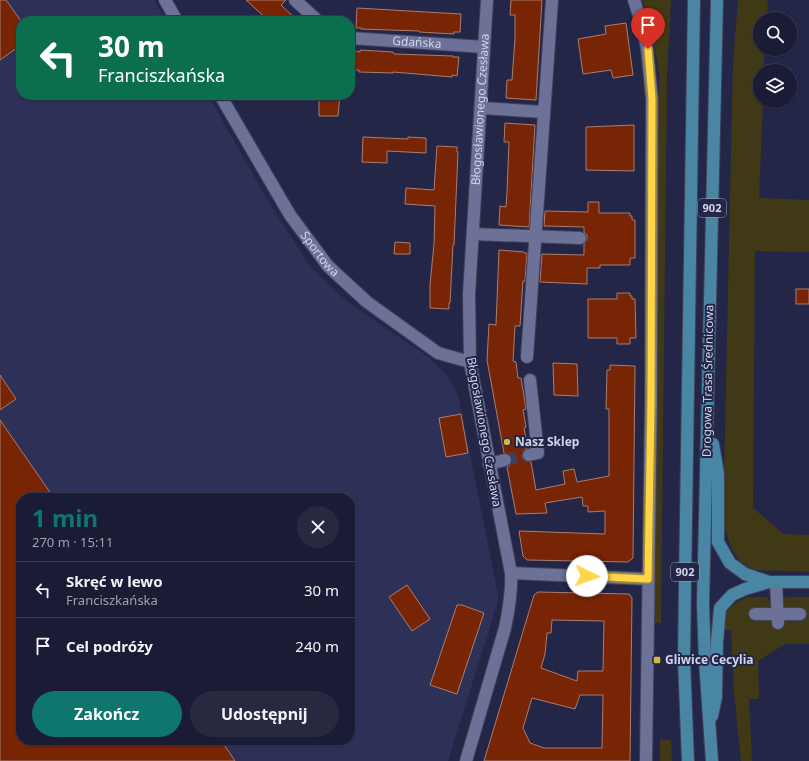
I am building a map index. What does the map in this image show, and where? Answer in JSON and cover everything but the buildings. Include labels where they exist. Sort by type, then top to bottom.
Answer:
[{"type":"main road","name":"Drogowa Trasa Średnicowa","points":[[688,761],[684,667],[694,0]]},
{"type":"main road","name":"Drogowa Trasa Średnicowa","points":[[712,761],[709,731],[703,604],[717,0]]},
{"type":"main road","points":[[708,415],[718,474],[718,542],[730,563],[745,574],[772,582]]},
{"type":"main road","points":[[709,731],[716,697],[717,642],[720,608],[732,595],[745,589],[772,582],[809,582]]},
{"type":"street","points":[[165,0],[174,16]]},
{"type":"street","points":[[295,0],[313,16]]},
{"type":"street","name":"Błogosławionego Czesława","points":[[466,761],[508,615],[512,589],[511,573],[470,362],[469,294],[487,0]]},
{"type":"street","points":[[527,357],[552,0]]},
{"type":"street","points":[[634,0],[648,49],[652,99],[651,402],[646,761]]},
{"type":"street","name":"Gdańska","points":[[355,38],[484,47]]},
{"type":"street","name":"Sportowa","points":[[223,100],[290,215],[328,266],[367,302],[438,353],[470,362]]},
{"type":"street","points":[[480,108],[544,112]]},
{"type":"street","points":[[473,234],[580,238]]},
{"type":"street","points":[[529,455],[538,453],[530,380]]},
{"type":"street","points":[[489,464],[505,460]]},
{"type":"street","points":[[511,573],[648,579]]},
{"type":"street","points":[[772,582],[778,618]]},
{"type":"street","points":[[754,614],[778,618],[800,614]]},
{"type":"shaded area","points":[[0,0],[154,0],[163,16],[16,16],[16,100],[211,100],[268,201],[310,266],[348,302],[427,356],[446,374],[458,395],[498,595],[498,601],[448,761],[0,761]]},
{"type":"shaded area","points":[[642,0],[671,0],[667,75],[661,623],[654,623],[659,73],[650,19]]},
{"type":"shaded area","points":[[738,0],[768,0],[767,12],[753,12],[753,56],[764,56],[764,64],[753,64],[753,108],[763,108],[759,198],[809,200],[809,252],[755,251],[753,508],[784,534],[809,535],[809,572],[754,570],[740,562],[731,547],[723,522],[733,62]]},
{"type":"shaded area","points":[[748,597],[766,597],[771,602],[771,606],[766,610],[771,619],[771,625],[784,626],[786,610],[780,604],[783,598],[809,597],[809,644],[785,644],[758,661],[759,699],[749,699],[752,761],[741,761],[734,691],[731,630],[722,630],[729,609],[736,603]]},
{"type":"shaded area","points":[[660,739],[671,740],[672,761],[660,761]]},
{"type":"tunnel","points":[[505,460],[529,455]]},
{"type":"place","name":"Nasz Sklep","points":[[507,442]]},
{"type":"place","name":"Gliwice Cecylia","points":[[657,660]]},
{"type":"route","points":[[587,576],[648,579],[651,402],[652,99],[648,49]]}]
